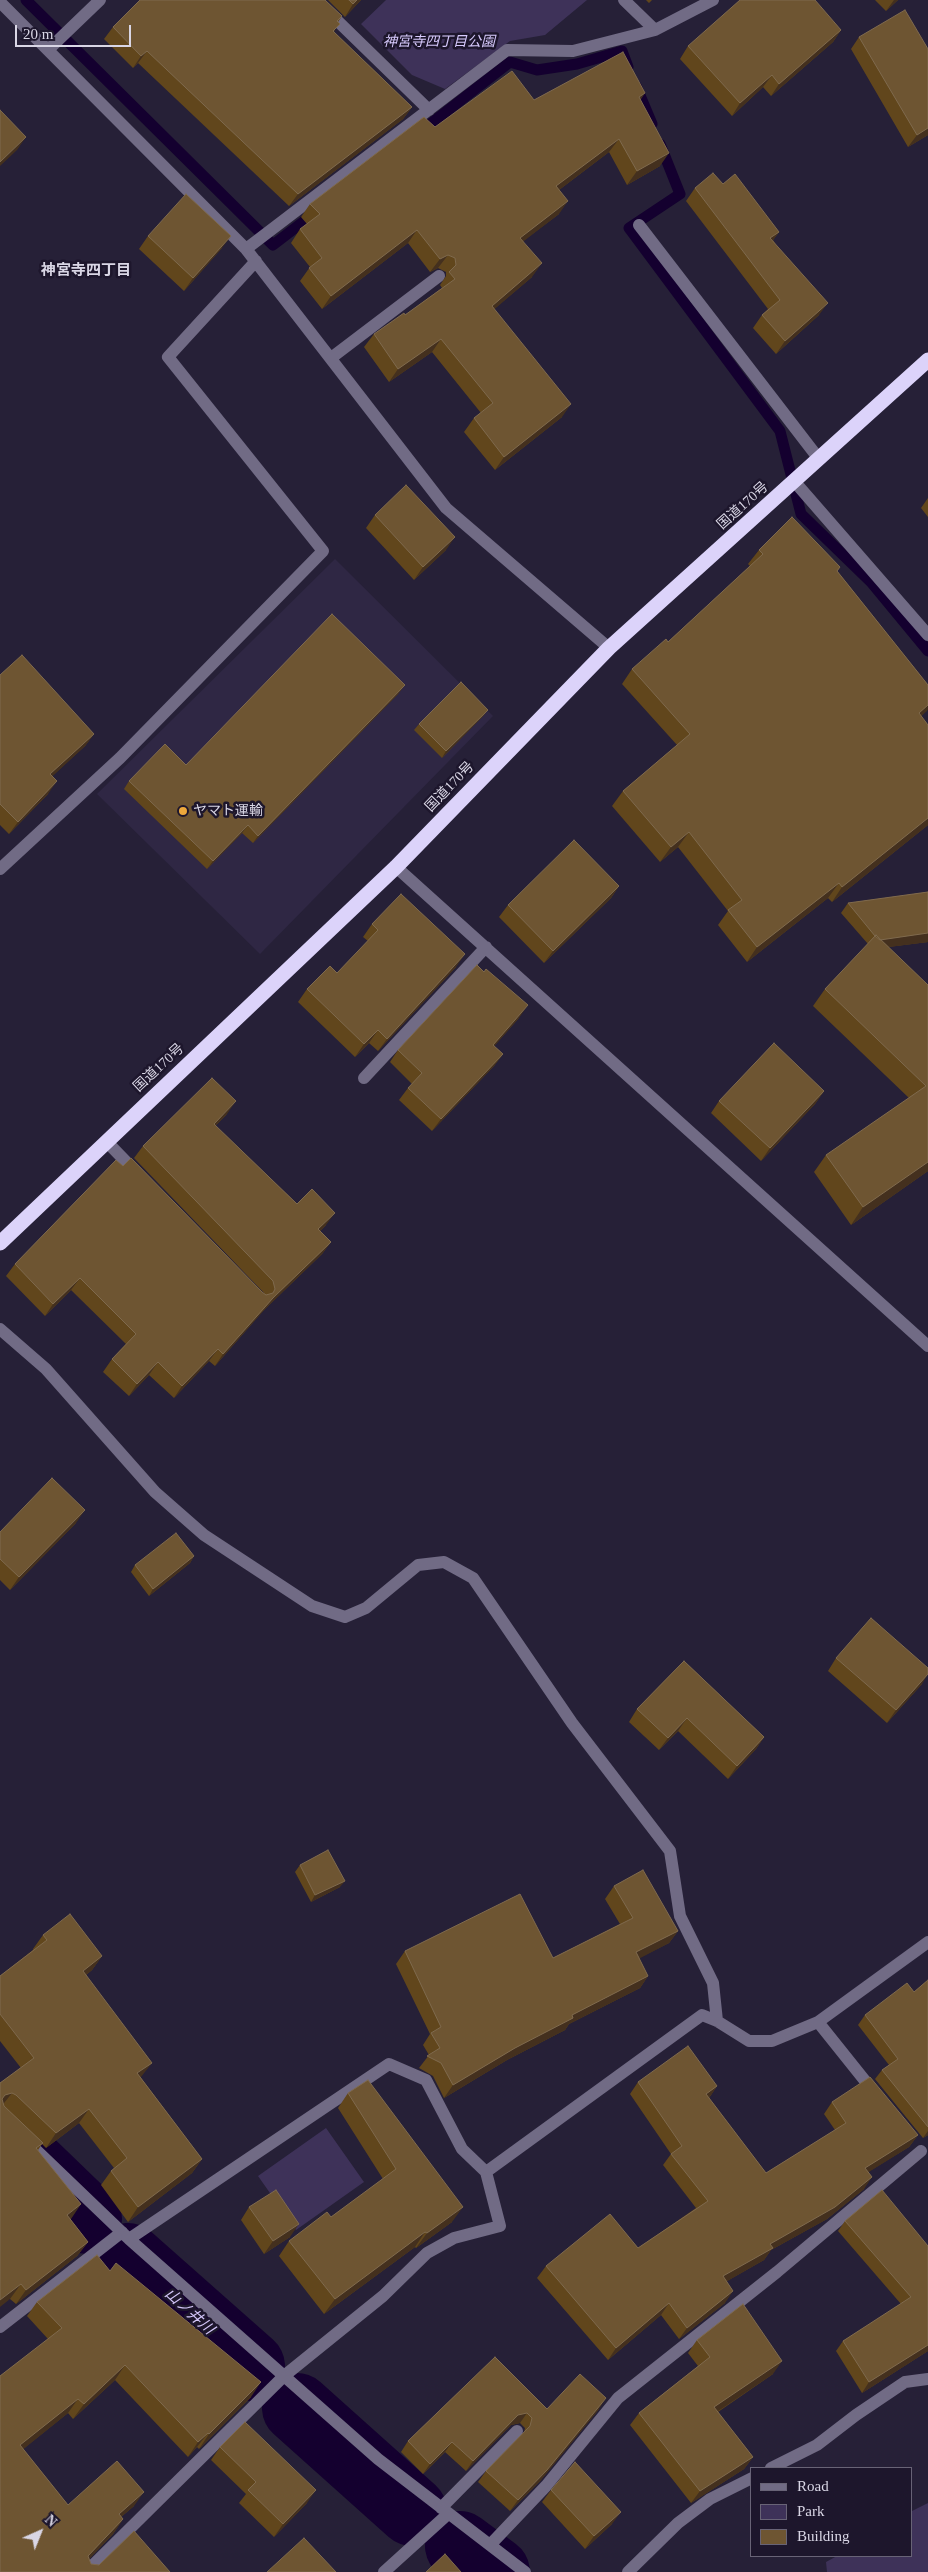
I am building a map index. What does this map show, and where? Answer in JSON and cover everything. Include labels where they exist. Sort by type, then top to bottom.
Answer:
[{"type":"highway","name":"国道170号","points":[[0,1243],[396,867],[609,648],[928,360]]},
{"type":"street","points":[[49,49],[100,0]]},
{"type":"street","points":[[316,0],[429,110]]},
{"type":"street","points":[[624,0],[655,30]]},
{"type":"street","points":[[246,249],[507,50],[573,51],[655,30],[713,0]]},
{"type":"street","points":[[0,2],[49,49],[246,249],[446,508],[609,648]]},
{"type":"street","points":[[639,226],[819,459]]},
{"type":"street","points":[[0,870],[120,758],[323,551],[168,356],[256,261]]},
{"type":"street","points":[[331,358],[439,276]]},
{"type":"street","points":[[794,481],[928,636]]},
{"type":"street","points":[[396,867],[928,1346]]},
{"type":"street","points":[[364,1078],[486,947]]},
{"type":"street","points":[[106,1141],[148,1184]]},
{"type":"street","points":[[0,1329],[46,1369],[155,1492],[204,1535],[312,1606],[345,1617],[366,1608],[418,1565],[444,1562],[473,1578],[572,1723],[670,1850],[680,1916],[713,1983],[717,2021]]},
{"type":"street","points":[[486,2172],[702,2015],[717,2021],[749,2041],[772,2041],[818,2022],[928,1942]]},
{"type":"street","points":[[818,2022],[885,2105]]},
{"type":"street","points":[[0,2326],[125,2236],[389,2064],[426,2080],[462,2148],[486,2172],[500,2226],[454,2238],[427,2253],[383,2296],[284,2376],[86,2572]]},
{"type":"street","points":[[22,2136],[125,2236],[378,2459],[525,2572]]},
{"type":"street","points":[[490,2545],[546,2486],[618,2398],[777,2272],[921,2150]]},
{"type":"street","points":[[772,2467],[817,2444],[905,2382],[928,2379]]},
{"type":"street","points":[[384,2572],[445,2511],[517,2431]]},
{"type":"street","points":[[628,2572],[678,2524],[710,2499],[750,2479]]},
{"type":"shaded area","name":"ヤマト運輸","points":[[335,559],[493,716],[260,954],[97,794]]},
{"type":"green space","name":"神宮寺四丁目公園","points":[[386,0],[587,0],[545,35],[510,41],[445,89],[412,75],[361,24]]},
{"type":"green space","points":[[326,2128],[364,2182],[296,2230],[258,2176]]},
{"type":"green space","points":[[928,2503],[928,2572],[827,2572],[826,2562],[835,2557],[913,2557],[913,2510]]},
{"type":"building","points":[[140,0],[325,0],[342,16],[337,21],[340,24],[333,31],[412,107],[298,194],[147,51],[141,56],[113,27]]},
{"type":"building","points":[[349,0],[357,0],[353,4]]},
{"type":"building","points":[[740,0],[815,0],[841,30],[779,84],[772,75],[740,103],[688,46]]},
{"type":"building","points":[[905,10],[928,49],[928,128],[917,135],[859,37]]},
{"type":"building","points":[[623,52],[645,93],[639,97],[669,153],[637,171],[619,139],[556,186],[568,201],[520,238],[542,263],[492,306],[571,404],[504,457],[474,418],[493,403],[441,339],[398,369],[374,334],[404,313],[405,315],[455,279],[449,272],[456,265],[455,258],[448,255],[440,259],[417,230],[331,296],[309,268],[322,258],[300,229],[320,214],[310,204],[424,117],[435,127],[512,71],[534,100]]},
{"type":"building","points":[[0,110],[26,137],[0,162]]},
{"type":"building","points":[[713,173],[723,184],[735,174],[779,232],[770,238],[828,303],[785,341],[762,315],[780,300],[695,188]]},
{"type":"building","points":[[186,194],[231,236],[193,278],[148,236]]},
{"type":"building","points":[[406,485],[455,537],[423,567],[375,515]]},
{"type":"building","points":[[792,517],[840,567],[837,571],[928,685],[928,705],[919,713],[928,725],[928,818],[842,887],[839,883],[757,947],[728,910],[742,900],[689,832],[671,847],[623,791],[690,734],[632,669],[666,639],[668,642],[763,554],[759,550]]},
{"type":"building","points":[[332,614],[405,685],[258,836],[248,825],[213,861],[129,781],[165,744],[186,765]]},
{"type":"building","points":[[22,655],[94,734],[50,774],[57,781],[18,822],[0,804],[0,675]]},
{"type":"building","points":[[461,682],[488,710],[446,751],[419,724]]},
{"type":"building","points":[[574,840],[619,886],[553,951],[508,905]]},
{"type":"building","points":[[928,892],[928,933],[880,940],[848,903]]},
{"type":"building","points":[[401,894],[465,954],[387,1039],[378,1030],[364,1044],[307,989],[330,966],[337,973],[378,930],[372,924]]},
{"type":"building","points":[[876,935],[928,985],[928,1162],[863,1207],[826,1155],[926,1086],[825,989]]},
{"type":"building","points":[[477,965],[484,972],[486,969],[528,1005],[493,1045],[503,1054],[441,1119],[408,1088],[422,1073],[398,1050]]},
{"type":"building","points":[[774,1043],[824,1091],[770,1148],[719,1101]]},
{"type":"building","points":[[212,1078],[236,1101],[214,1124],[297,1204],[312,1189],[335,1213],[318,1229],[331,1242],[273,1298],[223,1354],[218,1349],[182,1386],[158,1362],[137,1384],[112,1359],[136,1334],[80,1278],[53,1304],[15,1264],[116,1160],[123,1166],[131,1158],[262,1292],[266,1295],[273,1293],[275,1289],[273,1281],[143,1146]]},
{"type":"building","points":[[52,1478],[85,1510],[19,1577],[0,1559],[0,1532]]},
{"type":"building","points":[[176,1533],[194,1556],[153,1589],[135,1565]]},
{"type":"building","points":[[871,1618],[928,1668],[928,1674],[896,1710],[836,1658]]},
{"type":"building","points":[[684,1661],[764,1737],[737,1766],[687,1718],[668,1738],[637,1709]]},
{"type":"building","points":[[328,1850],[345,1881],[315,1895],[300,1865]]},
{"type":"building","points":[[643,1870],[678,1931],[636,1952],[648,1976],[572,2015],[573,2018],[515,2048],[453,2085],[441,2063],[427,2056],[440,2048],[431,2033],[441,2027],[405,1951],[520,1894],[553,1958],[633,1918],[614,1886]]},
{"type":"building","points":[[70,1914],[102,1956],[83,1971],[152,2063],[137,2073],[202,2159],[138,2207],[111,2171],[127,2158],[89,2109],[56,2133],[16,2095],[12,2093],[5,2095],[2,2099],[4,2106],[43,2143],[36,2148],[81,2204],[67,2215],[88,2242],[26,2290],[21,2284],[0,2300],[0,2083],[34,2058],[0,2014],[0,1976],[47,1940],[43,1935]]},
{"type":"building","points":[[928,1980],[928,2127],[882,2070],[898,2059],[865,2015],[907,1983],[914,1992]]},
{"type":"building","points":[[688,2046],[717,2086],[706,2094],[766,2173],[846,2123],[832,2102],[870,2077],[918,2135],[865,2168],[872,2177],[835,2207],[770,2244],[773,2248],[723,2276],[733,2291],[687,2328],[669,2303],[616,2348],[546,2266],[610,2214],[638,2248],[708,2201],[671,2154],[682,2146],[638,2082]]},
{"type":"building","points":[[368,2080],[463,2207],[427,2233],[425,2232],[335,2299],[289,2241],[327,2212],[331,2217],[396,2169],[348,2093]]},
{"type":"building","points":[[276,2190],[299,2224],[273,2241],[249,2207]]},
{"type":"building","points":[[882,2190],[928,2246],[928,2345],[869,2382],[843,2341],[911,2297],[845,2221]]},
{"type":"building","points":[[97,2255],[110,2271],[116,2263],[261,2382],[209,2434],[198,2442],[125,2365],[84,2404],[78,2399],[20,2445],[68,2505],[117,2461],[144,2492],[119,2514],[123,2519],[88,2556],[91,2564],[99,2565],[134,2531],[170,2572],[0,2572],[0,2376],[62,2328],[37,2302]]},
{"type":"building","points":[[743,2304],[782,2361],[714,2407],[753,2457],[700,2491],[639,2413],[710,2357],[697,2340]]},
{"type":"building","points":[[495,2357],[547,2409],[580,2374],[606,2398],[547,2470],[518,2500],[486,2471],[530,2426],[532,2418],[527,2413],[518,2415],[473,2461],[452,2442],[430,2464],[408,2441]]},
{"type":"building","points":[[245,2422],[316,2490],[283,2524],[248,2490],[256,2482],[220,2447]]},
{"type":"building","points":[[575,2462],[621,2512],[594,2536],[551,2490]]},
{"type":"building","points":[[304,2538],[336,2572],[267,2572]]},
{"type":"building","points":[[445,2554],[461,2572],[426,2572]]},
{"type":"waterway","points":[[26,0],[273,245],[316,212]]},
{"type":"waterway","points":[[420,132],[510,62],[537,70],[577,64],[622,51],[628,67]]},
{"type":"waterway","points":[[636,86],[652,124]]},
{"type":"waterway","points":[[660,144],[680,194],[629,228],[780,431],[801,514],[871,582],[928,651]]},
{"type":"waterway","name":"山ノ井川","points":[[0,2135],[87,2219]]},
{"type":"waterway","name":"山ノ井川","points":[[128,2258],[250,2366]]},
{"type":"waterway","name":"山ノ井川","points":[[297,2408],[412,2511]]},
{"type":"waterway","name":"山ノ井川","points":[[460,2546],[495,2572]]},
{"type":"place","name":"ヤマト運輸","points":[[183,811]]},
{"type":"district","name":"神宮寺四丁目","points":[[86,271]]}]
